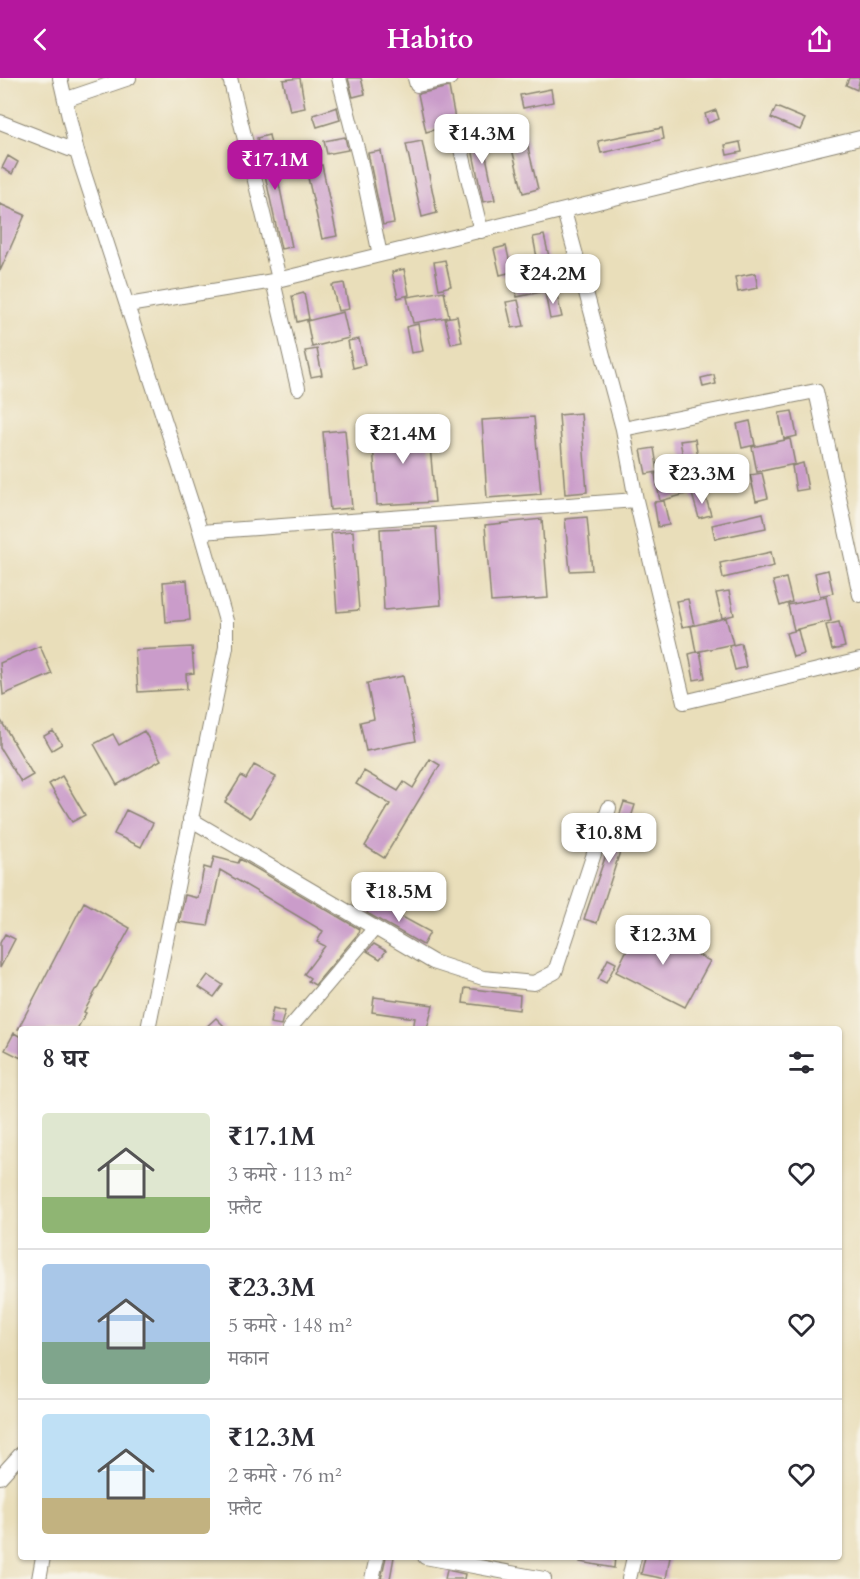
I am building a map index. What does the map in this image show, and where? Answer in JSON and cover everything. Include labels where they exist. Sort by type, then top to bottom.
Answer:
[{"type":"street","points":[[66,99],[129,78]]},
{"type":"street","points":[[230,78],[298,388]]},
{"type":"street","points":[[339,78],[361,164],[380,255]]},
{"type":"street","points":[[416,78],[417,85],[450,78]]},
{"type":"street","points":[[64,80],[77,152],[201,532],[226,621],[226,647],[149,1026]]},
{"type":"street","points":[[0,122],[77,152]]},
{"type":"street","points":[[128,305],[276,280],[860,138]]},
{"type":"street","points":[[459,141],[481,231]]},
{"type":"street","points":[[564,211],[623,429],[636,500],[684,702],[860,660]]},
{"type":"street","points":[[623,429],[816,391],[860,596]]},
{"type":"street","points":[[201,532],[636,500]]},
{"type":"street","points":[[190,819],[433,962],[483,978],[534,983],[555,972],[609,807]]},
{"type":"street","points":[[292,1026],[375,928]]},
{"type":"street","points":[[0,1478],[18,1457]]},
{"type":"street","points":[[39,1579],[42,1560]]},
{"type":"street","points":[[372,1579],[376,1560]]},
{"type":"street","points":[[441,1560],[544,1579]]},
{"type":"street","points":[[629,1579],[633,1560]]},
{"type":"building","points":[[300,78],[305,108],[290,111],[283,80]]},
{"type":"building","points":[[348,78],[361,78],[365,94],[353,97]]},
{"type":"building","points":[[849,78],[860,78],[857,90],[846,85]]},
{"type":"building","points":[[449,87],[456,124],[426,132],[418,94]]},
{"type":"building","points":[[551,89],[553,102],[523,108],[520,95]]},
{"type":"building","points":[[337,107],[340,120],[317,127],[313,115]]},
{"type":"building","points":[[776,107],[805,119],[800,130],[771,118]]},
{"type":"building","points":[[716,110],[719,119],[708,123],[705,114]]},
{"type":"building","points":[[521,118],[538,189],[523,193],[505,121]]},
{"type":"building","points":[[480,127],[495,200],[483,202],[468,129]]},
{"type":"building","points":[[662,128],[664,139],[601,153],[598,141]]},
{"type":"building","points":[[269,135],[292,247],[281,249],[257,138]]},
{"type":"building","points":[[345,137],[348,150],[327,154],[324,141]]},
{"type":"building","points":[[422,141],[437,213],[422,217],[406,144]]},
{"type":"building","points":[[740,142],[742,152],[727,155],[725,145]]},
{"type":"building","points":[[381,151],[394,223],[383,225],[368,153]]},
{"type":"building","points":[[8,156],[18,162],[12,174],[2,168]]},
{"type":"building","points":[[322,165],[337,236],[322,239],[306,169]]},
{"type":"building","points":[[0,204],[25,215],[0,271]]},
{"type":"building","points":[[544,235],[550,261],[538,263],[533,237]]},
{"type":"building","points":[[506,246],[512,272],[500,275],[494,249]]},
{"type":"building","points":[[445,260],[451,286],[439,289],[434,262]]},
{"type":"building","points":[[544,264],[550,290],[517,297],[512,271]]},
{"type":"building","points":[[404,269],[409,295],[398,298],[392,272]]},
{"type":"building","points":[[755,273],[758,288],[738,292],[735,277]]},
{"type":"building","points":[[344,283],[349,309],[338,311],[332,285]]},
{"type":"building","points":[[444,291],[449,317],[413,323],[407,297]]},
{"type":"building","points":[[556,291],[562,317],[550,319],[545,293]]},
{"type":"building","points":[[304,293],[309,319],[297,322],[292,296]]},
{"type":"building","points":[[518,300],[524,326],[512,328],[506,302]]},
{"type":"building","points":[[343,312],[349,338],[312,347],[307,321]]},
{"type":"building","points":[[457,316],[462,342],[451,344],[445,318]]},
{"type":"building","points":[[418,324],[423,351],[411,353],[406,327]]},
{"type":"building","points":[[359,339],[365,365],[353,368],[348,341]]},
{"type":"building","points":[[317,349],[322,375],[311,377],[305,351]]},
{"type":"building","points":[[714,375],[716,384],[703,387],[701,378]]},
{"type":"building","points":[[792,411],[797,436],[784,439],[779,413]]},
{"type":"building","points":[[581,413],[587,492],[565,494],[559,415]]},
{"type":"building","points":[[534,417],[541,494],[487,498],[482,420]]},
{"type":"building","points":[[750,421],[755,445],[742,448],[737,424]]},
{"type":"building","points":[[428,424],[435,502],[377,505],[372,428]]},
{"type":"building","points":[[345,430],[352,508],[330,510],[323,432]]},
{"type":"building","points":[[695,439],[699,464],[685,467],[680,441]]},
{"type":"building","points":[[790,439],[795,464],[757,472],[752,447]]},
{"type":"building","points":[[654,448],[658,472],[646,474],[641,450]]},
{"type":"building","points":[[803,463],[808,489],[796,491],[792,466]]},
{"type":"building","points":[[691,466],[697,491],[660,501],[655,474]]},
{"type":"building","points":[[762,473],[768,498],[756,501],[750,475]]},
{"type":"building","points":[[704,491],[711,515],[699,518],[692,494]]},
{"type":"building","points":[[664,501],[669,525],[658,527],[654,502]]},
{"type":"building","points":[[763,513],[766,528],[715,539],[712,525]]},
{"type":"building","points":[[587,517],[592,570],[570,571],[565,519]]},
{"type":"building","points":[[542,519],[548,598],[491,602],[485,525]]},
{"type":"building","points":[[436,527],[441,605],[384,610],[380,529]]},
{"type":"building","points":[[353,531],[359,610],[337,612],[331,533]]},
{"type":"building","points":[[771,552],[774,566],[723,578],[720,563]]},
{"type":"building","points":[[828,570],[833,593],[820,596],[815,573]]},
{"type":"building","points":[[786,578],[792,602],[780,606],[773,581]]},
{"type":"building","points":[[187,580],[190,620],[166,622],[163,582]]},
{"type":"building","points":[[729,591],[734,615],[722,618],[716,593]]},
{"type":"building","points":[[826,597],[831,621],[794,630],[788,605]]},
{"type":"building","points":[[688,599],[694,625],[682,627],[676,601]]},
{"type":"building","points":[[726,618],[733,644],[696,652],[691,626]]},
{"type":"building","points":[[839,622],[845,647],[832,650],[826,625]]},
{"type":"building","points":[[798,630],[804,654],[793,657],[786,633]]},
{"type":"building","points":[[741,643],[746,667],[735,670],[729,646]]},
{"type":"building","points":[[40,646],[52,674],[3,695],[0,663]]},
{"type":"building","points":[[192,647],[194,673],[186,674],[187,689],[138,692],[135,650]]},
{"type":"building","points":[[700,651],[705,678],[694,680],[689,654]]},
{"type":"building","points":[[403,676],[416,741],[366,751],[360,722],[374,719],[367,683]]},
{"type":"building","points":[[0,719],[33,775],[21,782],[0,748]]},
{"type":"building","points":[[53,731],[62,744],[52,750],[44,736]]},
{"type":"building","points":[[144,731],[161,760],[117,785],[94,744],[113,734],[119,745]]},
{"type":"building","points":[[430,759],[440,765],[384,858],[365,846],[390,804],[356,784],[364,771],[398,791],[404,782],[413,788]]},
{"type":"building","points":[[254,765],[276,777],[250,818],[225,802],[241,776],[246,779]]},
{"type":"building","points":[[62,776],[85,815],[72,822],[49,784]]},
{"type":"building","points":[[624,802],[635,805],[597,923],[584,919]]},
{"type":"building","points":[[126,810],[153,823],[141,847],[114,834]]},
{"type":"building","points":[[214,857],[238,863],[240,859],[359,929],[358,934],[315,985],[308,981],[310,978],[304,974],[325,946],[317,942],[323,931],[220,870],[208,926],[179,922],[185,895],[198,898],[204,867],[211,869]]},
{"type":"building","points":[[373,901],[430,932],[423,945],[367,913]]},
{"type":"building","points":[[84,902],[130,928],[79,1026],[20,1026]]},
{"type":"building","points":[[639,925],[710,961],[685,1007],[616,972]]},
{"type":"building","points":[[5,934],[15,939],[0,968],[0,943]]},
{"type":"building","points":[[374,944],[386,951],[380,959],[367,951]]},
{"type":"building","points":[[608,959],[616,963],[606,983],[598,979]]},
{"type":"building","points":[[208,975],[223,985],[214,997],[199,987]]},
{"type":"building","points":[[465,988],[520,995],[519,1010],[463,1003]]},
{"type":"building","points":[[374,997],[433,1005],[428,1026],[414,1026],[415,1018],[372,1012]]},
{"type":"building","points":[[273,1008],[285,1011],[281,1025],[270,1023]]},
{"type":"building","points":[[216,1018],[224,1026],[207,1026]]},
{"type":"building","points":[[14,1033],[18,1035],[18,1056],[5,1050]]},
{"type":"building","points":[[385,1560],[393,1560],[390,1579],[381,1579]]},
{"type":"building","points":[[580,1560],[615,1560],[614,1568],[580,1562]]},
{"type":"building","points":[[644,1560],[669,1560],[666,1579],[641,1574]]},
{"type":"building","points":[[447,1570],[465,1574],[464,1579],[445,1579]]}]
